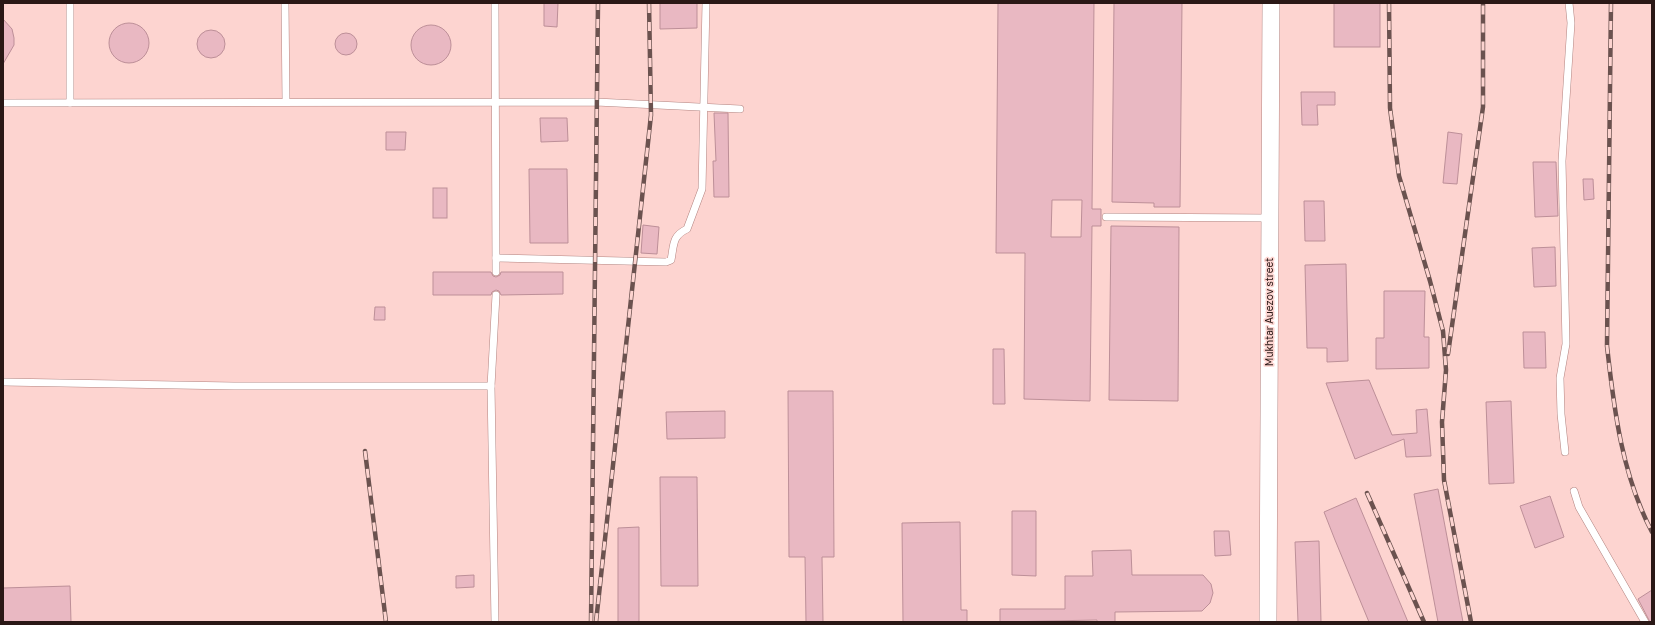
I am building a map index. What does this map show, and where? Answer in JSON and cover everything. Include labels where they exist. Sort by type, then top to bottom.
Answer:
[{"type":"street","name":"Mukhtar Auezov street","points":[[1268,622],[1271,3]]},
{"type":"lane","points":[[70,3],[70,103]]},
{"type":"lane","points":[[286,3],[286,102]]},
{"type":"lane","points":[[495,3],[496,272]]},
{"type":"lane","points":[[496,258],[666,262],[671,260],[675,238],[678,233],[687,229],[702,189],[706,3]]},
{"type":"lane","points":[[1565,452],[1561,414],[1560,378],[1566,344],[1562,161],[1571,23],[1569,3]]},
{"type":"lane","points":[[3,103],[596,102],[740,109]]},
{"type":"lane","points":[[1106,217],[1269,218]]},
{"type":"lane","points":[[495,622],[491,386],[496,295]]},
{"type":"lane","points":[[3,382],[234,386],[491,386]]},
{"type":"lane","points":[[1574,492],[1579,507],[1645,622]]},
{"type":"building","points":[[544,3],[558,3],[557,27],[544,26]]},
{"type":"building","points":[[660,3],[697,3],[697,28],[660,29]]},
{"type":"building","points":[[998,3],[1094,3],[1092,209],[1101,209],[1101,226],[1092,226],[1090,401],[1024,399],[1025,253],[996,253]],"holes":[[[1052,200],[1082,200],[1081,237],[1051,237]]]},
{"type":"building","points":[[1114,3],[1182,3],[1180,207],[1154,207],[1154,203],[1112,202]]},
{"type":"building","points":[[1334,3],[1380,3],[1380,47],[1334,47]]},
{"type":"building","points":[[3,19],[12,29],[14,45],[3,64]]},
{"type":"building","points":[[133,23],[140,26],[146,32],[149,43],[148,51],[140,60],[133,63],[125,63],[118,60],[110,51],[109,39],[112,32],[121,24]]},
{"type":"building","points":[[435,25],[442,28],[448,34],[451,45],[450,53],[442,62],[435,65],[427,65],[420,62],[412,53],[411,41],[414,34],[423,26]]},
{"type":"building","points":[[211,30],[221,34],[225,44],[221,54],[211,58],[201,54],[197,44],[201,34]]},
{"type":"building","points":[[346,33],[354,36],[357,44],[354,52],[346,55],[338,52],[335,44],[338,36]]},
{"type":"building","points":[[1301,92],[1335,92],[1335,105],[1317,105],[1318,125],[1302,125]]},
{"type":"building","points":[[714,113],[728,113],[729,197],[714,197],[713,161],[716,161]]},
{"type":"building","points":[[540,118],[567,118],[568,141],[541,142]]},
{"type":"building","points":[[386,132],[406,132],[405,150],[386,150]]},
{"type":"building","points":[[1448,132],[1462,134],[1457,184],[1443,183]]},
{"type":"building","points":[[1533,162],[1556,162],[1558,216],[1535,217]]},
{"type":"building","points":[[529,169],[567,169],[568,243],[530,243]]},
{"type":"building","points":[[1583,179],[1593,179],[1594,199],[1584,200]]},
{"type":"building","points":[[433,188],[447,188],[447,218],[433,218]]},
{"type":"building","points":[[1304,201],[1324,201],[1325,241],[1305,241]]},
{"type":"building","points":[[643,225],[659,227],[657,254],[641,253]]},
{"type":"building","points":[[1111,226],[1179,227],[1178,401],[1109,400]]},
{"type":"building","points":[[1555,247],[1556,286],[1534,287],[1532,248]]},
{"type":"building","points":[[1346,264],[1348,361],[1327,362],[1327,348],[1307,348],[1305,265]]},
{"type":"building","points":[[433,272],[491,272],[493,276],[496,277],[500,275],[501,272],[563,272],[563,294],[501,295],[499,291],[496,290],[492,292],[491,295],[433,295]]},
{"type":"building","points":[[1384,291],[1425,291],[1424,337],[1429,337],[1429,368],[1376,369],[1376,338],[1384,338]]},
{"type":"building","points":[[375,307],[385,307],[385,320],[374,320]]},
{"type":"building","points":[[1523,332],[1545,332],[1546,368],[1524,368]]},
{"type":"building","points":[[993,349],[1004,349],[1005,404],[993,404]]},
{"type":"building","points":[[1369,380],[1392,435],[1417,433],[1416,410],[1427,409],[1431,456],[1406,457],[1404,439],[1355,459],[1326,383]]},
{"type":"building","points":[[788,391],[833,391],[834,557],[822,557],[823,622],[806,622],[805,557],[789,557]]},
{"type":"building","points":[[1511,401],[1514,483],[1489,484],[1486,402]]},
{"type":"building","points":[[725,411],[725,438],[667,439],[666,412]]},
{"type":"building","points":[[660,477],[697,477],[698,586],[661,586]]},
{"type":"building","points":[[1438,489],[1463,622],[1438,622],[1414,494]]},
{"type":"building","points":[[1550,496],[1564,537],[1535,548],[1520,506]]},
{"type":"building","points":[[1356,498],[1408,622],[1369,622],[1324,512]]},
{"type":"building","points":[[1012,511],[1036,511],[1036,576],[1012,575]]},
{"type":"building","points":[[960,522],[961,610],[967,610],[967,622],[903,622],[902,523]]},
{"type":"building","points":[[639,527],[639,622],[618,622],[618,528]]},
{"type":"building","points":[[1214,531],[1229,531],[1231,555],[1215,556]]},
{"type":"building","points":[[1319,541],[1321,622],[1298,622],[1295,542]]},
{"type":"building","points":[[1131,550],[1132,575],[1203,575],[1211,584],[1213,593],[1210,603],[1202,611],[1115,612],[1115,622],[1097,622],[1097,620],[1000,622],[1000,609],[1065,609],[1065,576],[1093,576],[1092,551]]},
{"type":"building","points":[[474,575],[474,587],[456,588],[456,576]]},
{"type":"building","points":[[70,586],[71,622],[3,622],[3,588]]},
{"type":"building","points":[[1652,590],[1652,622],[1650,622],[1638,599]]},
{"type":"railway","points":[[591,622],[598,3]]},
{"type":"railway","points":[[596,622],[651,115],[649,3]]},
{"type":"railway","points":[[1389,3],[1390,108],[1399,176],[1443,331],[1446,370],[1442,422],[1444,480],[1471,622]]},
{"type":"railway","points":[[1448,354],[1483,107],[1483,3]]},
{"type":"railway","points":[[1611,3],[1607,346],[1616,418],[1626,465],[1633,488],[1652,532]]},
{"type":"railway","points":[[365,451],[386,622]]},
{"type":"railway","points":[[1367,493],[1424,622]]}]
